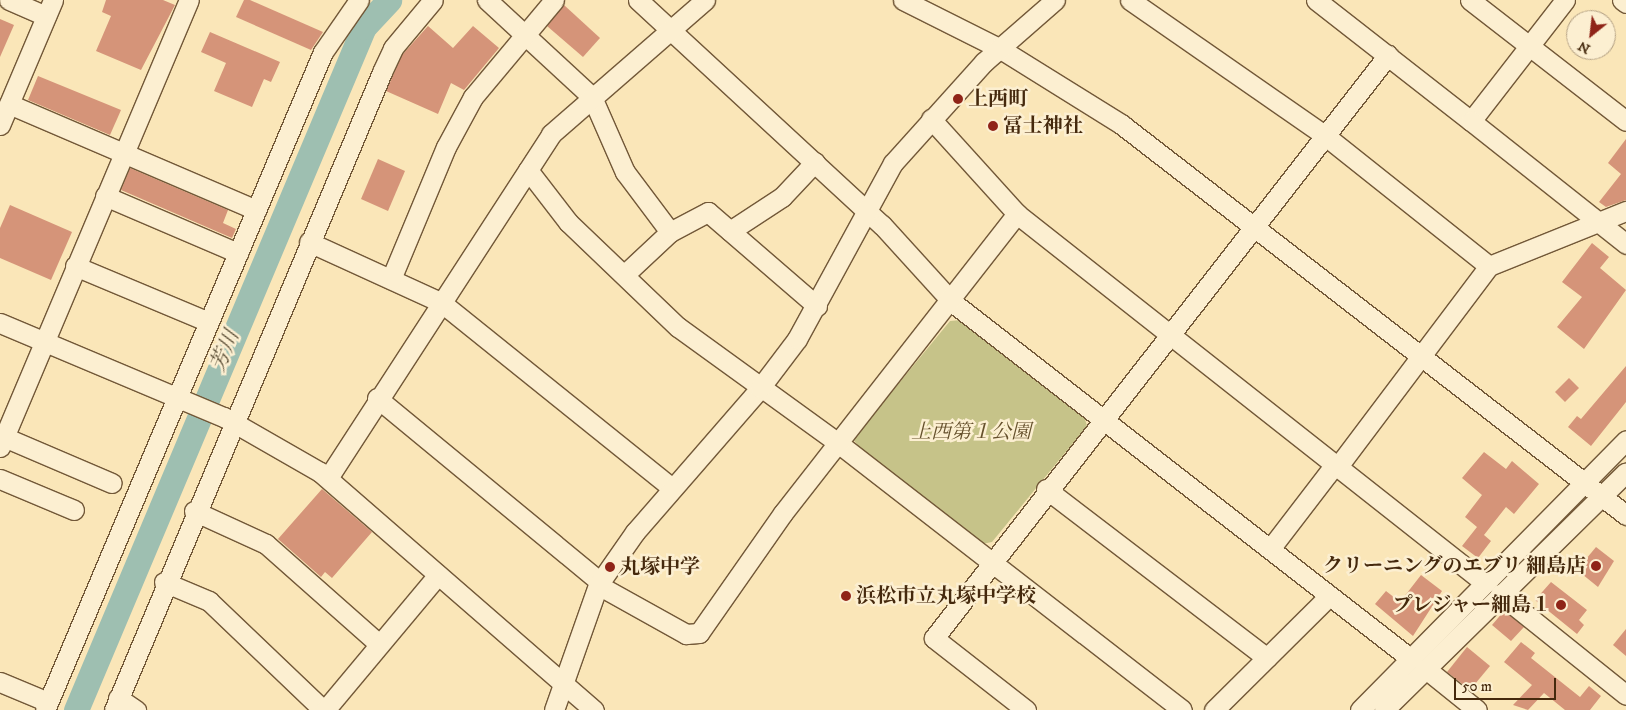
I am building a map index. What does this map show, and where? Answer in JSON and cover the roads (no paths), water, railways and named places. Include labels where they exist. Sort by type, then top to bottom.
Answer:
[{"type":"street","points":[[0,125],[7,95],[50,8],[9,0]]},
{"type":"street","points":[[112,484],[2,442],[43,341],[189,0]]},
{"type":"street","points":[[0,682],[47,706],[180,399],[209,322],[323,52],[359,0]]},
{"type":"street","points":[[136,710],[116,704],[194,511],[228,419],[309,242],[393,48],[433,0]]},
{"type":"street","points":[[487,0],[526,34],[592,98],[625,172],[670,232]]},
{"type":"street","points":[[390,279],[446,147],[473,97],[554,0]]},
{"type":"street","points":[[638,0],[865,210],[952,302],[1477,710]]},
{"type":"street","points":[[328,478],[377,398],[442,303],[551,134],[672,31],[705,0]]},
{"type":"street","points":[[904,0],[998,48],[1104,112],[1255,226],[1626,514]]},
{"type":"street","points":[[554,710],[599,583],[672,488],[760,388],[817,306],[865,210],[893,163],[931,119],[998,48],[1055,0]]},
{"type":"street","points":[[1130,0],[1323,134],[1489,266]]},
{"type":"street","points":[[1316,0],[1600,221],[1626,244]]},
{"type":"street","points":[[1470,0],[1493,7],[1528,45],[1626,121]]},
{"type":"street","points":[[1471,121],[1528,45],[1565,0]]},
{"type":"street","points":[[1622,0],[1626,4]]},
{"type":"street","points":[[1026,710],[934,638],[1046,489],[1255,226],[1323,134],[1388,55]]},
{"type":"street","points":[[7,95],[124,153],[256,210]]},
{"type":"street","points":[[931,119],[1017,214],[1338,464],[1492,589],[1626,694]]},
{"type":"street","points":[[730,231],[782,196],[815,162]]},
{"type":"street","points":[[528,170],[563,217],[678,327],[838,443],[990,563],[1182,710]]},
{"type":"street","points":[[105,196],[238,253]]},
{"type":"street","points":[[1270,549],[1424,357],[1489,266],[1626,211]]},
{"type":"street","points":[[624,276],[670,232],[705,212],[730,231],[817,306]]},
{"type":"street","points":[[377,398],[599,583],[696,635],[838,443],[952,302],[1017,214]]},
{"type":"street","points":[[309,242],[442,303],[672,488]]},
{"type":"street","points":[[76,266],[209,322]]},
{"type":"street","points":[[0,322],[228,419],[328,478],[562,685],[594,710]]},
{"type":"street","points":[[1360,710],[1418,664],[1492,589],[1626,440]]},
{"type":"street","points":[[1492,589],[1602,496],[1626,472]]},
{"type":"street","points":[[0,479],[74,510]]},
{"type":"street","points":[[1046,489],[1267,658]]},
{"type":"street","points":[[194,511],[266,544],[379,644]]},
{"type":"street","points":[[164,582],[209,601],[317,708],[379,644],[438,575]]},
{"type":"street","points":[[1214,710],[1329,596]]},
{"type":"street","points":[[1384,710],[1418,664]]},
{"type":"waterway","name":"芳川","points":[[76,710],[364,27],[389,0]]},
{"type":"place","name":"上西町","points":[[958,99]]},
{"type":"place","name":"冨士神社","points":[[993,126]]},
{"type":"place","name":"クリーニングのエブリ 細島店","points":[[1596,566]]},
{"type":"place","name":"丸塚中学","points":[[610,567]]},
{"type":"place","name":"浜松市立丸塚中学校","points":[[846,596]]},
{"type":"place","name":"プレジャー細島１","points":[[1561,605]]},
{"type":"park label","name":"上西第１公園","points":[[971,432]]}]
